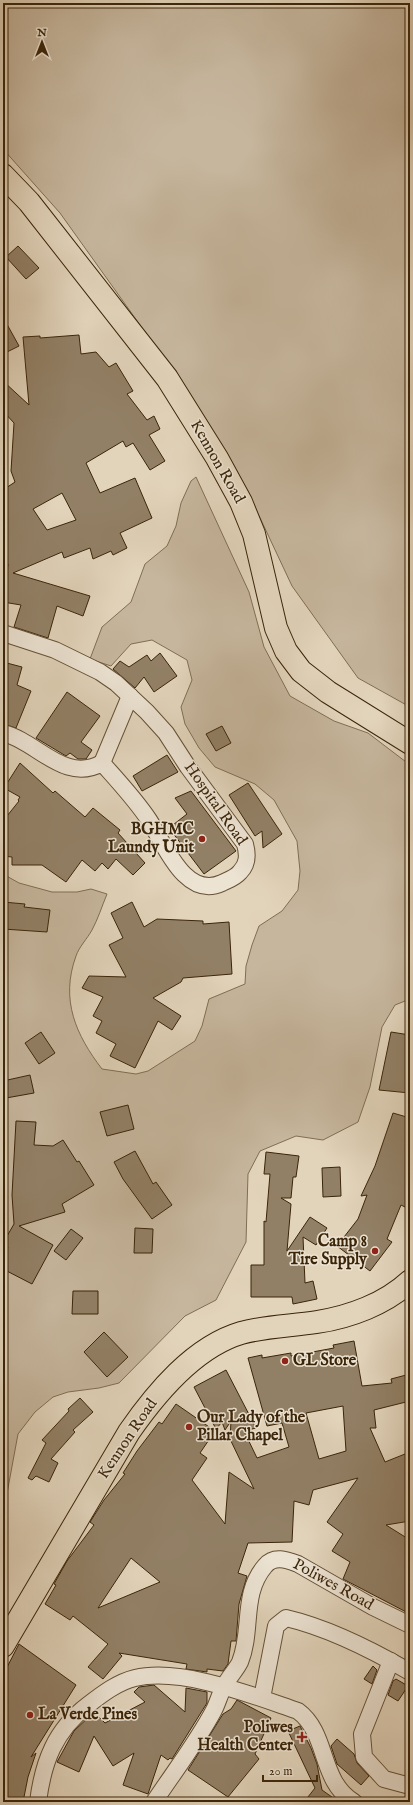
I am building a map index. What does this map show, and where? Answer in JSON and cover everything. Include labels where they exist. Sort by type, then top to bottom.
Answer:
[{"type":"highway","name":"Kennon Road","points":[[3,175],[29,202],[167,378],[218,458],[241,502],[254,534],[276,628],[286,650],[301,671],[328,692],[410,743]]},
{"type":"highway","name":"Kennon Road","points":[[3,1646],[129,1432],[149,1403],[186,1366],[203,1353],[227,1339],[241,1333],[270,1327],[316,1322],[344,1316],[374,1305],[402,1288],[410,1281]]},
{"type":"street","name":"Hospital Road","points":[[3,633],[55,650],[100,672],[116,683],[130,696],[166,733],[188,766],[245,844],[248,853],[242,870],[236,876],[214,887],[201,886],[191,881],[180,872],[148,820],[127,791],[102,763]]},
{"type":"street","points":[[3,733],[15,736],[62,765],[72,769],[93,768],[102,763],[130,696]]},
{"type":"street","name":"Poliwes Road","points":[[154,1802],[214,1710],[224,1686],[239,1663],[245,1647],[252,1589],[266,1565],[274,1560],[285,1559],[298,1564],[373,1607],[410,1626]]},
{"type":"street","points":[[262,1698],[276,1626],[286,1618],[312,1624],[391,1661],[410,1672]]},
{"type":"street","points":[[391,1661],[362,1734],[364,1757],[384,1779],[410,1786]]},
{"type":"street","points":[[38,1802],[44,1769],[52,1749],[61,1730],[75,1715],[118,1685],[136,1678],[156,1676],[183,1678],[224,1686],[298,1711],[306,1717],[314,1728],[330,1775],[336,1786],[346,1797],[354,1802]]},
{"type":"shaded area","points":[[3,3],[410,3],[410,707],[358,678],[292,586],[254,505],[193,399],[60,213],[3,149]]},
{"type":"shaded area","points":[[196,477],[249,592],[264,647],[290,696],[334,721],[368,733],[410,765],[410,999],[395,1005],[382,1027],[370,1087],[358,1122],[323,1140],[296,1136],[260,1151],[248,1174],[246,1242],[216,1300],[185,1316],[119,1383],[99,1388],[68,1392],[53,1397],[35,1412],[18,1434],[3,1515],[3,874],[19,883],[52,892],[77,892],[91,889],[107,894],[94,926],[76,956],[71,972],[70,1002],[78,1030],[102,1069],[136,1074],[148,1071],[195,1041],[202,1026],[209,999],[245,984],[246,966],[259,926],[282,911],[298,890],[300,871],[297,841],[274,800],[255,784],[215,767],[199,748],[185,724],[181,707],[192,680],[187,660],[152,640],[131,644],[111,666],[90,659],[102,627],[131,602],[145,564],[167,546],[176,526],[181,503],[191,481]]},
{"type":"building","points":[[18,246],[39,268],[26,279],[6,257]]},
{"type":"building","points":[[3,317],[19,346],[3,354]]},
{"type":"building","points":[[79,335],[81,354],[96,352],[109,367],[116,363],[133,391],[127,394],[147,420],[154,416],[160,429],[149,435],[165,461],[150,470],[133,443],[126,447],[123,441],[86,463],[100,493],[135,478],[152,518],[120,533],[127,548],[113,555],[111,551],[93,559],[90,548],[64,558],[62,552],[13,573],[90,596],[83,616],[57,606],[48,638],[14,627],[21,605],[3,602],[8,564],[3,565],[3,490],[15,482],[11,471],[14,423],[3,411],[3,381],[29,405],[23,337],[40,336],[40,338]],"holes":[[[62,493],[76,520],[47,530],[33,509]]]},
{"type":"building","points":[[160,653],[177,676],[154,692],[144,677],[135,688],[113,669],[120,661],[129,667],[147,655],[151,661]]},
{"type":"building","points":[[3,662],[22,667],[17,685],[31,691],[16,728],[3,724]]},
{"type":"building","points":[[67,692],[100,716],[81,742],[92,750],[86,759],[78,759],[70,753],[66,756],[36,738]]},
{"type":"building","points":[[222,726],[231,743],[216,751],[206,734]]},
{"type":"building","points":[[167,755],[178,772],[142,791],[133,776]]},
{"type":"building","points":[[20,763],[53,793],[55,791],[85,817],[93,808],[120,830],[118,833],[145,863],[133,875],[116,859],[108,869],[102,863],[95,871],[82,860],[66,882],[42,865],[12,865],[12,857],[3,856],[3,821],[19,801],[18,800],[20,797],[4,788]]},
{"type":"building","points":[[248,783],[282,834],[263,848],[262,831],[255,836],[229,795]]},
{"type":"building","name":"BGHMC Laundy Unit","points":[[191,791],[236,851],[204,874],[169,828],[187,814],[175,798]]},
{"type":"building","points":[[3,902],[25,904],[24,907],[50,910],[47,932],[3,929]]},
{"type":"building","points":[[132,902],[144,927],[157,919],[203,921],[203,924],[229,922],[232,974],[183,978],[181,982],[153,998],[181,1016],[172,1030],[158,1021],[135,1068],[110,1056],[116,1044],[96,1033],[102,1021],[93,1016],[103,997],[82,988],[89,976],[126,977],[109,945],[123,938],[111,913]]},
{"type":"building","points":[[41,1032],[55,1053],[39,1064],[25,1043]]},
{"type":"building","points":[[391,1032],[410,1035],[410,1093],[379,1090]]},
{"type":"building","points":[[30,1075],[34,1093],[6,1098],[3,1081]]},
{"type":"building","points":[[128,1105],[134,1129],[107,1136],[100,1112]]},
{"type":"building","points":[[393,1113],[410,1118],[410,1196],[405,1207],[401,1205],[387,1239],[392,1242],[370,1271],[337,1246],[358,1219],[367,1195],[361,1196],[375,1166]]},
{"type":"building","points":[[16,1121],[36,1122],[34,1145],[53,1146],[63,1140],[77,1162],[79,1161],[94,1185],[62,1204],[65,1212],[19,1226],[53,1245],[32,1284],[3,1269],[3,1256],[8,1247],[3,1243],[14,1224],[12,1195]]},
{"type":"building","points":[[135,1151],[153,1184],[156,1182],[172,1205],[152,1219],[123,1179],[114,1162]]},
{"type":"building","points":[[266,1152],[299,1156],[296,1177],[293,1177],[291,1198],[281,1198],[291,1204],[287,1251],[310,1217],[327,1228],[316,1245],[303,1237],[305,1283],[313,1281],[317,1299],[293,1304],[292,1297],[251,1297],[251,1265],[264,1265],[264,1221],[266,1222],[270,1174],[264,1174]]},
{"type":"building","points":[[340,1167],[341,1196],[323,1197],[322,1168]]},
{"type":"building","points":[[135,1228],[153,1229],[152,1253],[134,1253]]},
{"type":"building","points":[[71,1229],[83,1238],[66,1260],[54,1251]]},
{"type":"building","points":[[73,1291],[98,1291],[98,1314],[72,1314]]},
{"type":"building","points":[[104,1332],[128,1357],[107,1377],[84,1352]]},
{"type":"building","points":[[354,1341],[362,1386],[392,1383],[391,1379],[410,1374],[410,1401],[374,1410],[376,1428],[370,1428],[385,1462],[410,1452],[410,1521],[386,1525],[410,1540],[410,1614],[343,1579],[350,1562],[332,1551],[343,1534],[327,1522],[358,1478],[313,1490],[309,1505],[294,1501],[292,1542],[248,1543],[238,1573],[247,1576],[239,1604],[236,1641],[231,1641],[228,1664],[223,1671],[207,1669],[207,1672],[186,1669],[187,1664],[119,1653],[122,1656],[103,1679],[88,1667],[108,1644],[73,1616],[70,1620],[45,1604],[67,1561],[94,1525],[90,1522],[104,1500],[125,1474],[123,1473],[137,1451],[159,1422],[162,1424],[176,1404],[215,1431],[200,1453],[207,1458],[192,1480],[225,1524],[229,1472],[254,1489],[230,1439],[231,1421],[225,1430],[222,1422],[216,1429],[194,1387],[226,1370],[256,1428],[244,1431],[257,1458],[289,1447],[282,1423],[267,1426],[248,1358],[262,1355],[262,1358],[291,1353],[291,1356],[334,1348],[333,1345]],"holes":[[[343,1406],[346,1451],[319,1459],[306,1413]],[[131,1558],[160,1582],[98,1608]]]},
{"type":"building","points":[[80,1398],[93,1412],[73,1430],[75,1432],[51,1459],[58,1463],[49,1482],[36,1476],[32,1480],[28,1478],[46,1443],[42,1440],[69,1411],[68,1409]]},
{"type":"building","name":"La Verde Pines","points":[[19,1644],[76,1685],[31,1757],[36,1753],[28,1777],[23,1802],[3,1802],[3,1675]]},
{"type":"building","points":[[373,1666],[377,1670],[372,1684],[364,1679]]},
{"type":"building","points":[[396,1679],[408,1686],[398,1701],[388,1695],[393,1681]]},
{"type":"building","points":[[154,1685],[185,1712],[186,1688],[207,1692],[207,1703],[172,1759],[170,1758],[168,1760],[161,1755],[148,1794],[123,1785],[134,1753],[113,1766],[94,1736],[79,1772],[57,1762],[74,1731],[94,1712],[105,1723],[145,1702],[134,1692],[139,1687]]},
{"type":"building","points":[[237,1700],[271,1718],[255,1754],[259,1759],[228,1797],[188,1770],[223,1714],[231,1709]]},
{"type":"building","points":[[300,1726],[317,1764],[322,1790],[339,1802],[304,1802],[315,1788],[288,1731]]},
{"type":"building","points":[[337,1739],[354,1754],[357,1763],[369,1776],[361,1785],[337,1764],[331,1746]]},
{"type":"place","name":"BGHMC Laundy Unit","points":[[202,839]]},
{"type":"place","name":"Camp 8 Tire Supply","points":[[375,1251]]},
{"type":"place","name":"GL Store","points":[[285,1361]]},
{"type":"place","name":"Our Lady of the Pillar Chapel","points":[[189,1427]]},
{"type":"place","name":"La Verde Pines","points":[[30,1715]]},
{"type":"place","name":"Poliwes Health Center","points":[[302,1737]]}]
